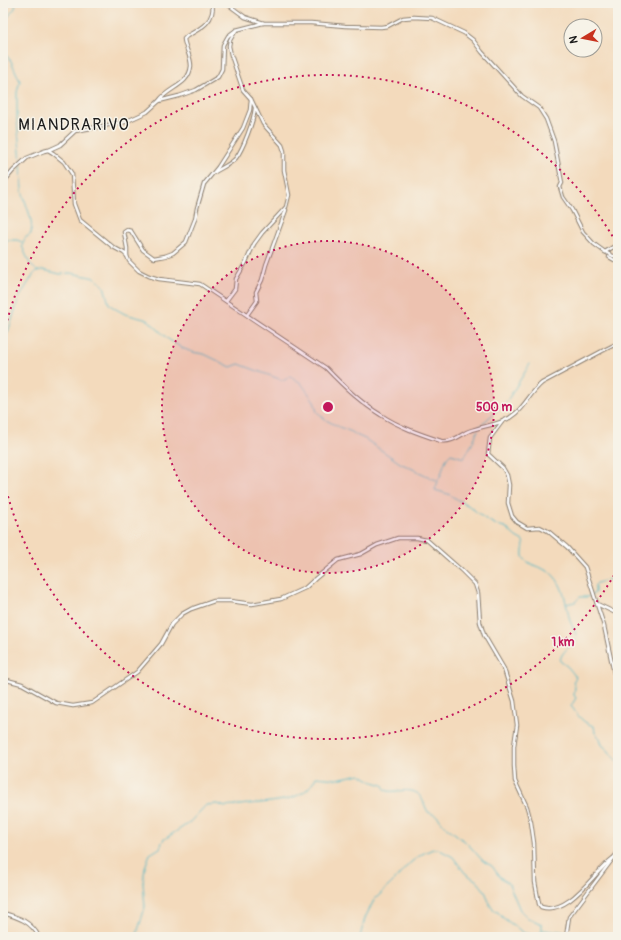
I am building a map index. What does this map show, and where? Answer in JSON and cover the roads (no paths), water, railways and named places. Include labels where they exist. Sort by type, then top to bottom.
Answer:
[{"type":"street","points":[[3,184],[21,162],[39,152],[60,145],[75,131],[124,122],[147,112],[161,98],[175,89],[190,73],[191,65],[184,38],[208,22],[212,14],[212,3]]},
{"type":"street","points":[[226,3],[245,17],[264,23]]},
{"type":"street","points":[[159,101],[196,90],[218,77],[222,69],[223,45],[228,36],[236,30],[264,23],[311,23],[381,27],[388,26],[403,18],[432,18],[464,33],[473,40],[522,96],[538,108],[546,119],[554,141],[562,183],[560,187],[563,198],[572,210],[583,232],[594,244],[605,252],[613,256],[618,256]]},
{"type":"street","points":[[236,30],[230,40],[229,46],[231,55],[243,90],[251,99],[263,124],[282,145],[284,151],[284,170],[289,195],[262,280],[256,292],[257,301],[247,315]]},
{"type":"street","points":[[251,99],[251,108],[243,128],[218,167],[204,184],[195,219],[186,242],[166,256],[154,258],[143,250],[131,230],[124,232],[129,262],[139,271],[159,279],[200,284],[326,368],[339,382],[380,415],[404,427],[445,442],[459,437],[468,431],[502,422],[514,415],[525,405],[537,387],[542,383],[618,343]]},
{"type":"street","points":[[211,175],[236,158],[252,125],[255,106]]},
{"type":"street","points":[[48,150],[61,158],[72,174],[74,204],[80,220],[127,256]]},
{"type":"street","points":[[226,301],[234,289],[236,279],[254,244],[286,207]]},
{"type":"street","points":[[605,252],[618,244]]},
{"type":"street","points":[[609,257],[618,262]]},
{"type":"street","points":[[502,422],[490,438],[488,454],[503,468],[507,475],[509,485],[508,503],[512,516],[517,522],[527,528],[540,527],[548,531],[585,567],[608,642],[618,692]]},
{"type":"street","points":[[3,679],[22,684],[56,703],[73,706],[92,703],[137,672],[161,644],[172,624],[182,614],[191,609],[214,601],[230,601],[252,604],[281,599],[305,588],[338,560],[361,554],[377,545],[398,538],[417,538],[427,540],[475,584],[478,593],[480,622],[484,635],[504,669],[514,701],[518,726],[514,746],[515,780],[527,807],[531,822],[534,843],[535,882],[539,904],[541,907],[551,909],[571,899],[590,882],[618,852]]},
{"type":"street","points":[[597,604],[618,614]]},
{"type":"street","points":[[566,936],[569,917],[612,858]]},
{"type":"street","points":[[3,914],[16,916],[30,924],[39,937]]},
{"type":"waterway","points":[[3,23],[15,8],[16,3]]},
{"type":"waterway","points":[[3,52],[11,61],[20,81],[17,92],[17,120],[21,162]]},
{"type":"waterway","points":[[21,165],[22,190],[32,228],[31,234],[25,238],[22,246],[30,264],[36,270]]},
{"type":"waterway","points":[[3,240],[17,240],[22,242]]},
{"type":"waterway","points":[[3,339],[8,332],[19,298],[37,271],[43,270],[60,274],[71,273],[95,278],[104,286],[109,304],[125,314],[148,320],[168,339],[182,348],[192,352],[204,354],[231,367],[239,364],[282,380],[285,380],[290,376],[301,383],[314,401],[317,412],[326,420],[365,439],[400,463],[438,481],[435,490],[448,494],[469,506],[496,525],[505,527],[523,541],[523,556],[525,559],[553,575],[563,591],[570,621],[577,638],[564,651],[560,661],[568,667],[576,677],[573,682],[575,687],[574,695],[576,698],[571,706],[583,721],[594,726],[595,733],[600,738],[602,745],[618,762]]},
{"type":"waterway","points":[[479,427],[507,401],[530,364]]},
{"type":"waterway","points":[[438,480],[448,457],[451,454],[464,458],[478,430]]},
{"type":"waterway","points":[[566,604],[575,602],[580,597],[588,597],[595,593],[595,585],[597,583],[618,577]]},
{"type":"waterway","points":[[136,937],[145,907],[143,883],[145,867],[150,854],[160,848],[163,840],[189,823],[206,805],[218,804],[225,807],[231,805],[283,800],[303,793],[316,777],[337,779],[360,774],[373,782],[383,785],[388,791],[413,791],[417,793],[422,799],[428,812],[437,816],[445,826],[467,843],[483,861],[492,866],[499,876],[509,884],[520,910],[528,918],[542,924],[542,930],[570,932],[584,937]]},
{"type":"waterway","points":[[360,937],[365,918],[374,900],[410,863],[422,854],[433,849],[438,849],[453,857],[465,873],[477,881],[485,891],[494,911],[498,912],[502,917],[524,933],[539,936],[541,931]]},
{"type":"district","name":"MIANDRARIVO","points":[[74,124]]}]
